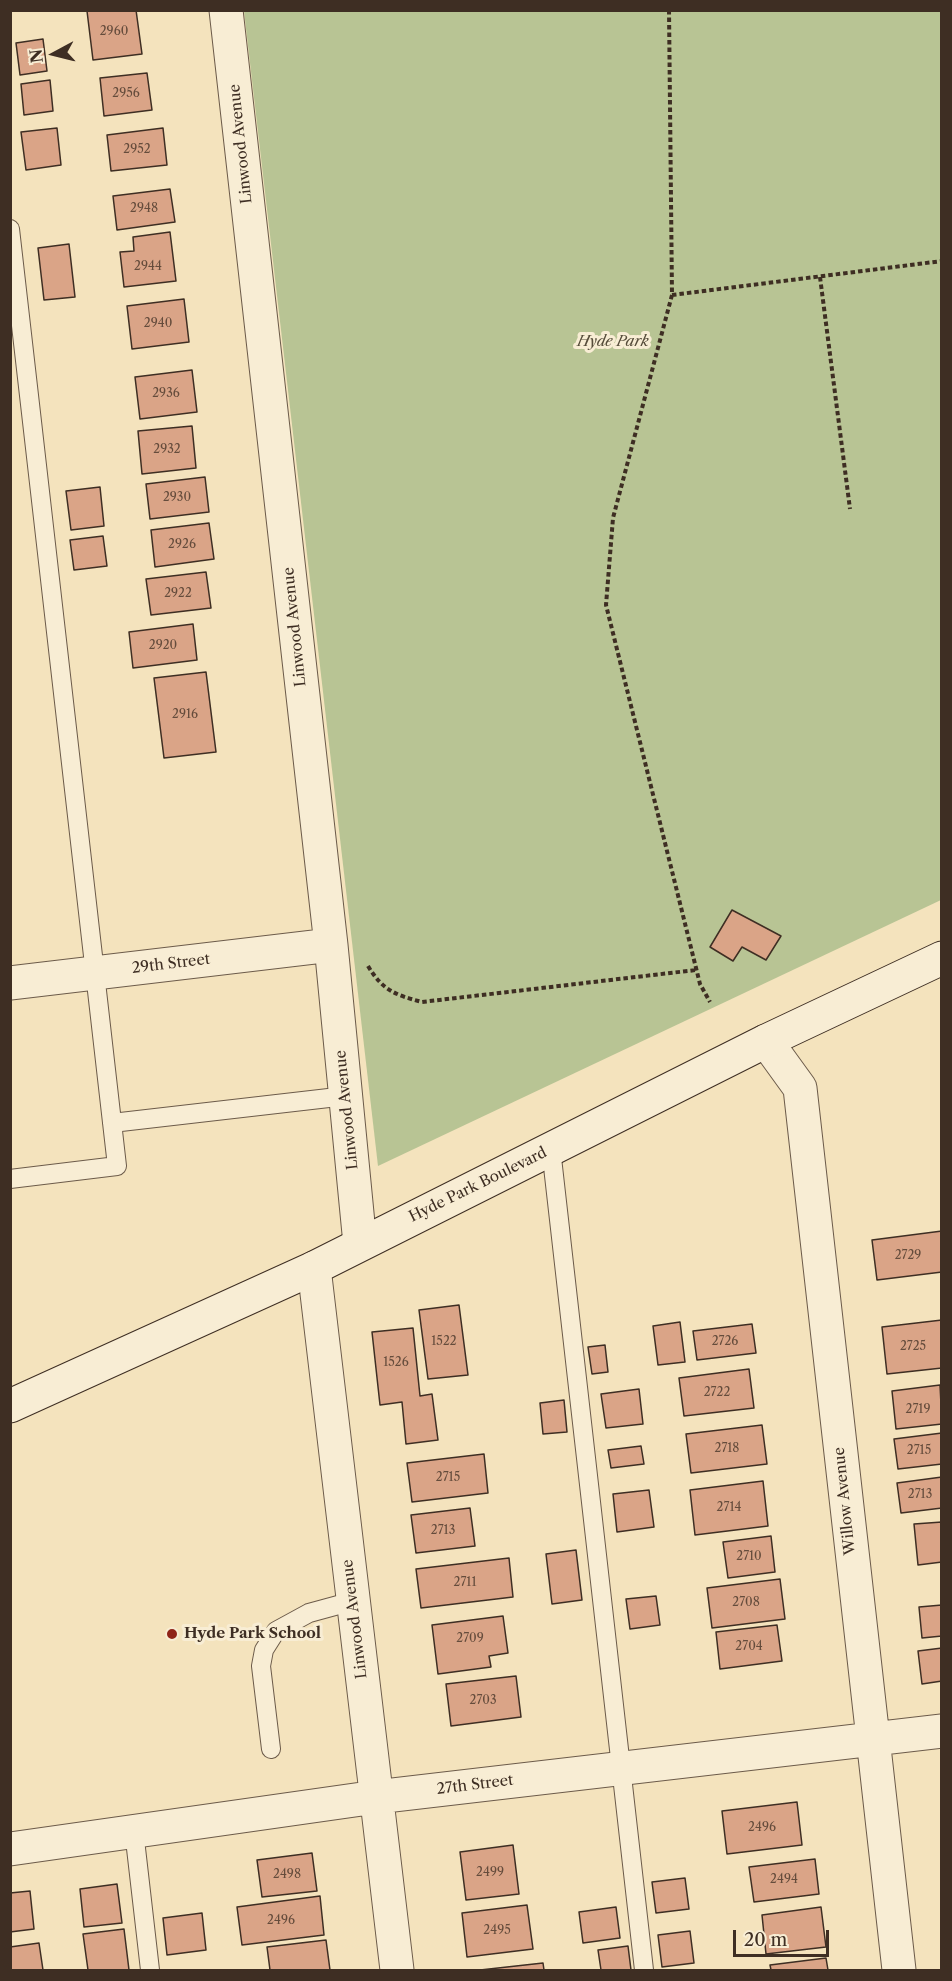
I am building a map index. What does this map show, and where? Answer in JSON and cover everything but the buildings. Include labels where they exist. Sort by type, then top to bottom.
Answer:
[{"type":"street","name":"Linwood Avenue","points":[[226,10],[331,945],[360,1244]]},
{"type":"street","name":"29th Street","points":[[10,983],[331,945]]},
{"type":"street","name":"Hyde Park Boulevard","points":[[10,1406],[314,1268],[766,1041],[942,958]]},
{"type":"street","name":"Willow Avenue","points":[[766,1041],[800,1088],[899,1971]]},
{"type":"street","name":"Linwood Avenue","points":[[314,1268],[397,1971]]},
{"type":"street","name":"27th Street","points":[[10,1849],[376,1797],[942,1731]]},
{"type":"lane","points":[[10,229],[117,1166],[10,1179]]},
{"type":"lane","points":[[112,1123],[346,1096]]},
{"type":"lane","points":[[551,1149],[644,1971]]},
{"type":"lane","points":[[271,1749],[261,1666],[264,1650],[276,1631],[309,1613],[353,1601]]},
{"type":"lane","points":[[134,1832],[150,1971]]},
{"type":"path","points":[[669,10],[672,295],[613,518],[606,605],[696,970],[700,984],[710,1002]]},
{"type":"path","points":[[672,295],[942,261]]},
{"type":"path","points":[[820,277],[850,509]]},
{"type":"path","points":[[366,963],[375,978],[395,995],[422,1002],[696,970]]},
{"type":"green space","name":"Hyde Park","points":[[244,11],[941,11],[941,900],[378,1166]]},
{"type":"place","name":"Hyde Park School","points":[[172,1634]]}]
